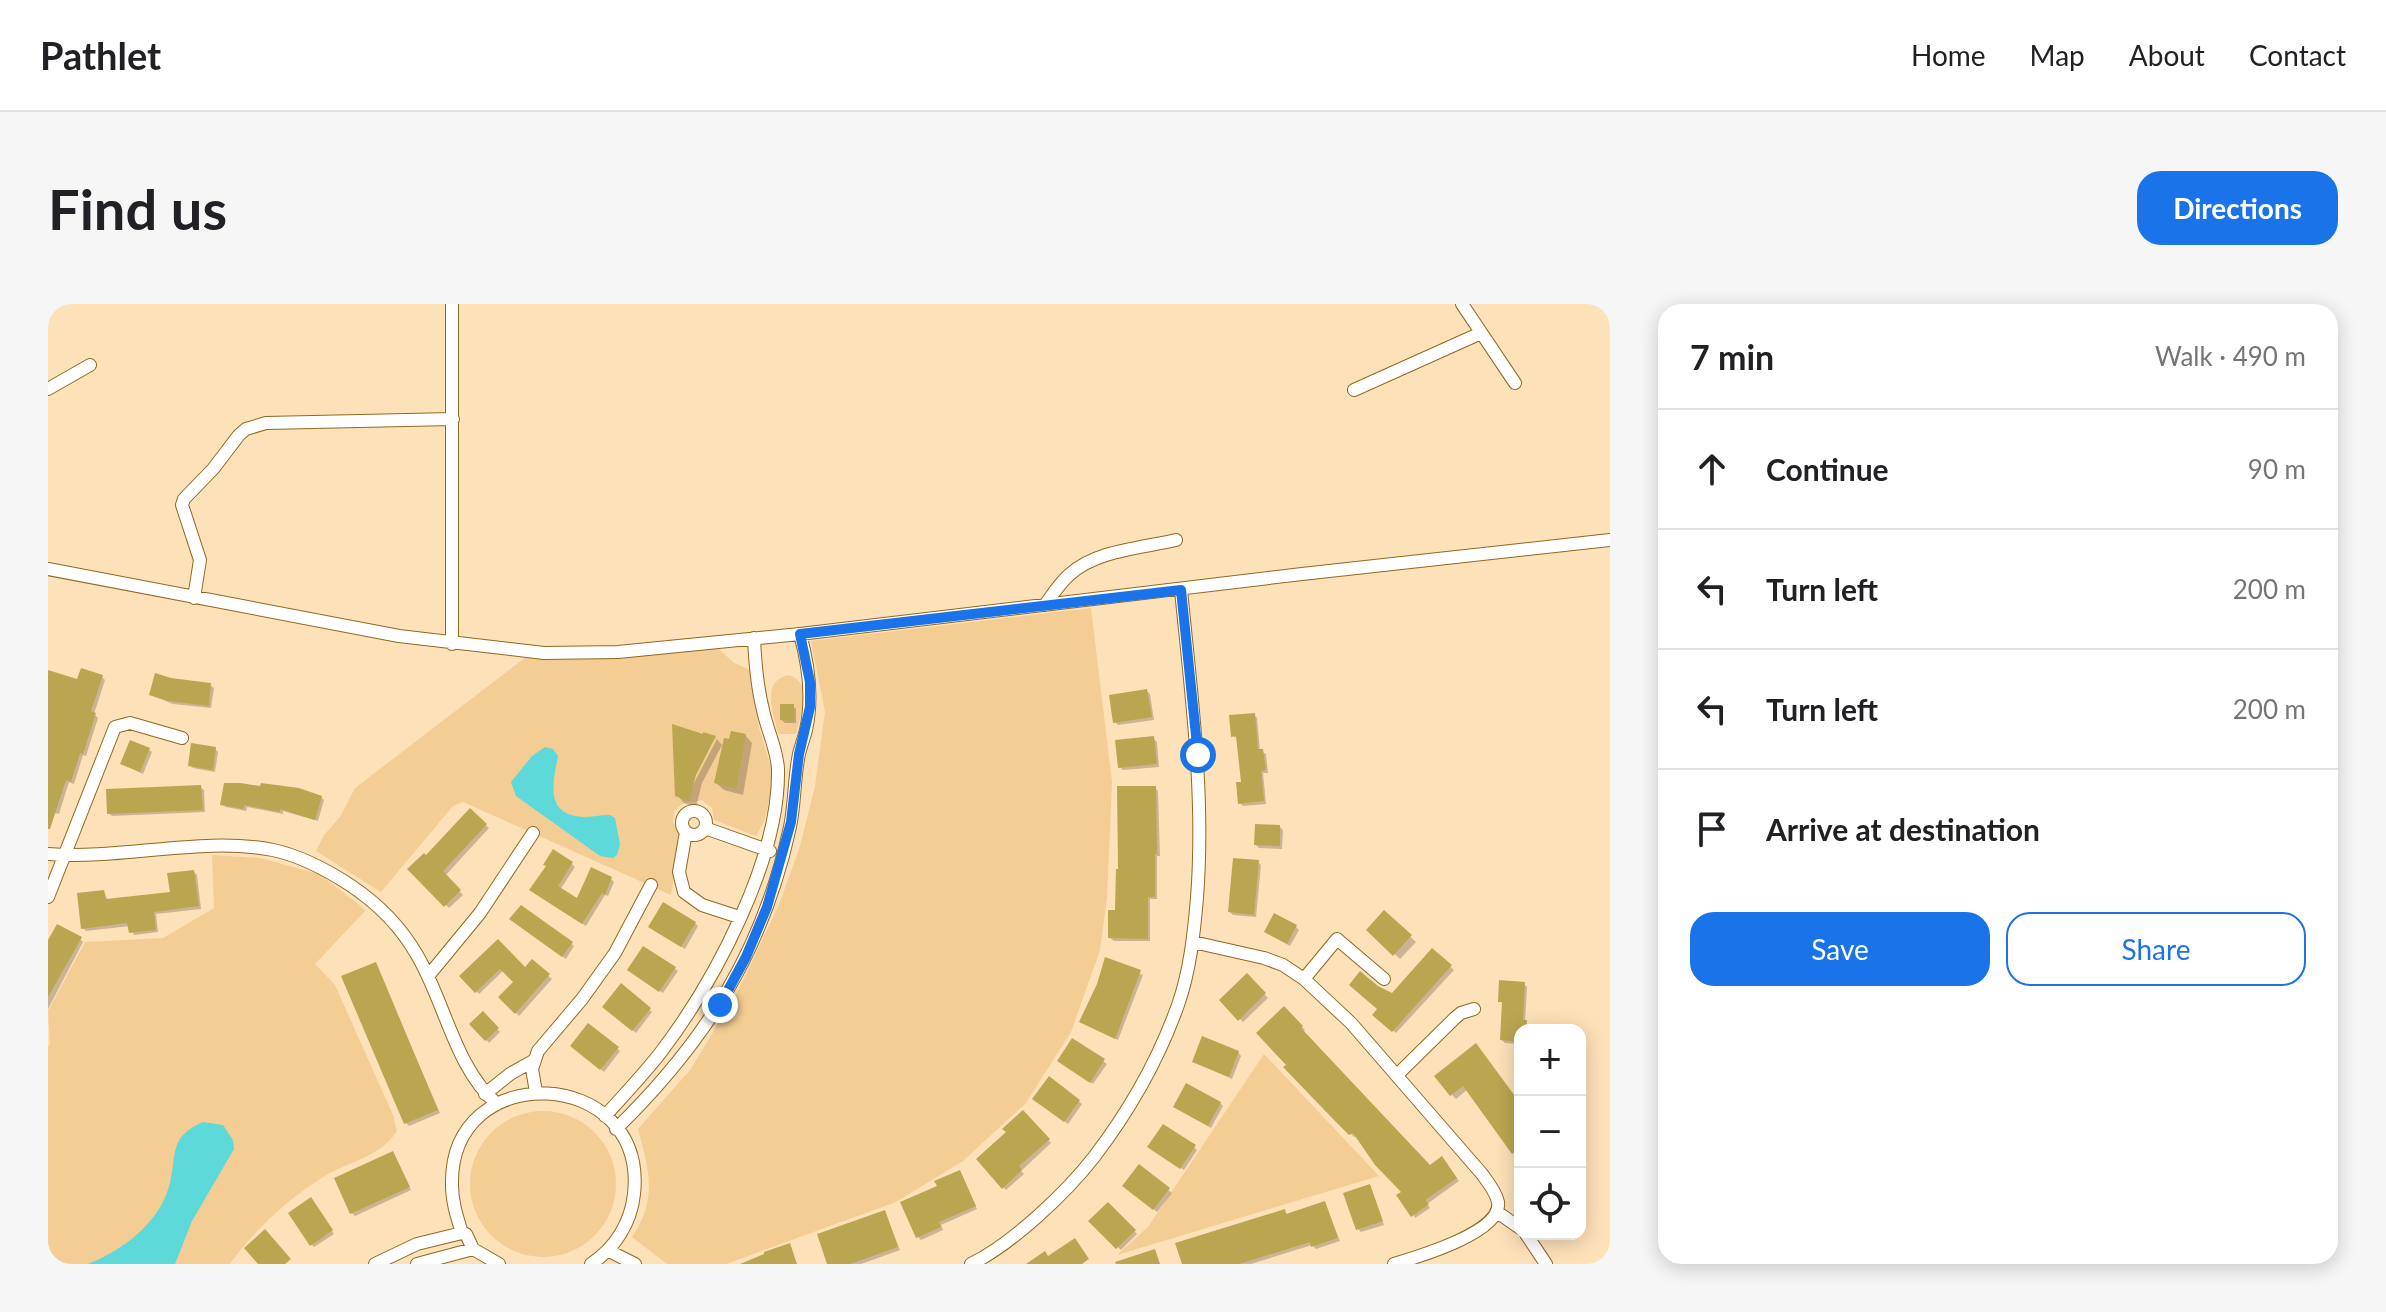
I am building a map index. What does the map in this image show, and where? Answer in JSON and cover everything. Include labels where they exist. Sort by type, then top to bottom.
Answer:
[{"type":"street","points":[[452,304],[452,644]]},
{"type":"street","points":[[1462,304],[1515,383]]},
{"type":"street","points":[[1354,390],[1481,333]]},
{"type":"street","points":[[48,389],[90,365]]},
{"type":"street","points":[[194,598],[200,560],[182,505],[246,429],[266,423],[453,419]]},
{"type":"street","points":[[1045,605],[1071,573],[1088,563],[1176,540]]},
{"type":"street","points":[[48,569],[452,644],[544,653],[604,652],[800,634],[1610,540]]},
{"type":"street","points":[[971,1264],[988,1260],[1047,1207],[1081,1173],[1123,1121],[1158,1055],[1179,1002],[1193,942],[1200,793],[1181,590]]},
{"type":"street","points":[[616,1129],[655,1091],[690,1050],[720,1005],[762,920],[783,856],[796,789],[799,754],[806,731],[810,682],[800,634]]},
{"type":"street","points":[[605,1116],[660,1053],[717,966],[765,849],[776,807],[776,755],[762,709],[754,638]]},
{"type":"street","points":[[48,897],[115,727],[130,723],[182,738]]},
{"type":"street","points":[[776,755],[799,754]]},
{"type":"street","points":[[686,832],[699,834],[705,828],[705,818],[693,811],[682,821],[686,832],[679,872],[684,892],[702,905],[739,917]]},
{"type":"street","points":[[705,828],[783,856]]},
{"type":"street","points":[[429,975],[480,913],[533,833]]},
{"type":"street","points":[[48,854],[234,847],[275,850],[330,872],[357,890],[393,922],[429,975],[466,1063],[485,1094],[497,1104]]},
{"type":"street","points":[[536,1092],[532,1075],[533,1061],[538,1051],[582,999],[615,953],[651,885]]},
{"type":"street","points":[[1304,979],[1337,939],[1384,979]]},
{"type":"street","points":[[1193,942],[1264,958],[1283,965],[1304,979],[1351,1023],[1482,1174],[1498,1201],[1497,1212],[1484,1227],[1394,1264]]},
{"type":"street","points":[[1397,1075],[1455,1018],[1474,1009]]},
{"type":"street","points":[[485,1094],[533,1061]]},
{"type":"street","points":[[462,1233],[453,1198],[452,1170],[455,1157],[476,1121],[509,1098],[536,1092],[573,1097],[605,1116],[616,1129],[631,1156],[635,1184],[631,1211],[609,1251],[593,1264]]},
{"type":"street","points":[[1497,1212],[1514,1224]]},
{"type":"street","points":[[375,1264],[417,1244],[462,1233],[466,1234],[473,1249],[499,1264]]},
{"type":"street","points":[[1530,1240],[1546,1264]]},
{"type":"street","points":[[417,1264],[473,1249]]},
{"type":"street","points":[[609,1251],[635,1264]]},
{"type":"shaded area","points":[[1091,608],[1112,782],[1107,898],[1100,950],[1071,1032],[1026,1103],[963,1161],[896,1202],[726,1264],[667,1264],[632,1237],[645,1210],[649,1184],[638,1129],[690,1070],[738,991],[778,907],[800,846],[815,786],[825,712],[811,641]]},
{"type":"shaded area","points":[[718,648],[734,663],[753,671],[759,728],[773,784],[764,822],[756,836],[714,820],[712,808],[702,800],[682,804],[674,811],[673,822],[680,837],[671,895],[463,802],[453,806],[381,892],[316,851],[324,835],[340,817],[355,788],[530,654]]},
{"type":"shaded area","points":[[788,675],[801,685],[803,708],[796,734],[778,734],[771,691],[779,679]]},
{"type":"shaded area","points":[[212,855],[260,858],[319,874],[366,910],[315,964],[335,985],[393,1115],[397,1131],[373,1153],[325,1176],[298,1194],[261,1227],[230,1264],[48,1264],[48,1011],[85,942],[163,938],[214,908]]},
{"type":"shaded area","points":[[1264,1054],[1379,1176],[1117,1255],[1148,1227]]},
{"type":"shaded area","points":[[543,1111],[571,1116],[595,1132],[611,1156],[616,1184],[611,1212],[595,1236],[571,1252],[543,1257],[515,1252],[491,1236],[475,1212],[470,1184],[475,1156],[491,1132],[515,1116]]},
{"type":"water","points":[[545,747],[553,749],[558,756],[553,786],[557,804],[562,810],[583,817],[610,815],[615,818],[620,844],[613,858],[600,856],[516,796],[511,782],[532,756]]},
{"type":"water","points":[[203,1122],[223,1125],[233,1140],[234,1149],[192,1221],[175,1264],[88,1264],[127,1243],[149,1223],[165,1197],[179,1140]]},
{"type":"building","points":[[81,668],[103,675],[91,711],[96,713],[83,754],[80,753],[71,782],[66,780],[48,829],[48,670],[77,679]]},
{"type":"building","points":[[155,673],[211,683],[209,706],[168,701],[149,695]]},
{"type":"building","points":[[1147,689],[1152,717],[1113,723],[1109,695]]},
{"type":"building","points":[[780,704],[794,704],[794,721],[780,720]]},
{"type":"building","points":[[1255,713],[1258,749],[1263,749],[1266,770],[1261,771],[1264,801],[1238,804],[1236,782],[1241,782],[1236,736],[1231,737],[1229,715]]},
{"type":"building","points":[[672,724],[716,736],[696,775],[689,801],[675,796]]},
{"type":"building","points":[[731,731],[746,734],[736,789],[714,783],[724,738],[729,739]]},
{"type":"building","points":[[1154,736],[1157,764],[1118,768],[1115,740]]},
{"type":"building","points":[[130,740],[150,748],[140,772],[120,764]]},
{"type":"building","points":[[191,743],[216,747],[213,770],[188,766]]},
{"type":"building","points":[[224,783],[260,786],[261,783],[299,788],[322,796],[315,820],[280,809],[280,812],[244,805],[244,809],[220,805]]},
{"type":"building","points":[[201,785],[203,810],[107,814],[106,789]]},
{"type":"building","points":[[1117,786],[1156,786],[1155,897],[1148,897],[1148,939],[1108,938],[1108,910],[1115,910],[1118,869]]},
{"type":"building","points":[[470,808],[487,824],[443,871],[461,890],[444,907],[407,869],[424,853],[426,855]]},
{"type":"building","points":[[1255,824],[1280,825],[1280,846],[1254,845]]},
{"type":"building","points":[[553,849],[573,862],[558,886],[577,898],[591,867],[612,877],[605,895],[602,893],[582,924],[529,890],[546,866],[543,865]]},
{"type":"building","points":[[1233,858],[1259,860],[1254,915],[1228,912]]},
{"type":"building","points":[[194,870],[199,906],[154,912],[156,930],[129,933],[127,923],[81,929],[77,893],[104,890],[106,899],[170,892],[167,873]]},
{"type":"building","points":[[663,902],[696,922],[681,947],[648,927]]},
{"type":"building","points":[[521,905],[573,942],[562,957],[509,919]]},
{"type":"building","points":[[1384,910],[1412,935],[1393,956],[1366,930]]},
{"type":"building","points":[[1274,913],[1297,925],[1287,944],[1264,932]]},
{"type":"building","points":[[57,924],[82,937],[48,997],[48,940]]},
{"type":"building","points":[[498,939],[525,967],[532,959],[550,974],[515,1014],[498,997],[513,982],[500,969],[475,993],[459,976]]},
{"type":"building","points":[[643,946],[676,967],[659,992],[627,970]]},
{"type":"building","points":[[1432,948],[1452,965],[1392,1032],[1372,1015],[1377,1009],[1349,985],[1360,971],[1392,993]]},
{"type":"building","points":[[1105,957],[1141,970],[1115,1039],[1079,1022],[1097,984]]},
{"type":"building","points":[[376,962],[438,1110],[404,1124],[341,976]]},
{"type":"building","points":[[1247,973],[1266,993],[1238,1021],[1219,1000]]},
{"type":"building","points":[[1499,980],[1525,982],[1523,1020],[1527,1020],[1527,1024],[1514,1024],[1514,1041],[1500,1040],[1502,1002],[1498,1002]]},
{"type":"building","points":[[621,983],[651,1008],[632,1031],[602,1007]]},
{"type":"building","points":[[1284,1006],[1430,1165],[1442,1156],[1457,1178],[1425,1200],[1429,1204],[1411,1217],[1396,1195],[1401,1192],[1375,1165],[1353,1133],[1349,1135],[1334,1120],[1283,1067],[1286,1065],[1256,1033]]},
{"type":"building","points":[[483,1011],[499,1028],[485,1041],[469,1024]]},
{"type":"building","points":[[588,1023],[619,1047],[600,1070],[570,1046]]},
{"type":"building","points":[[1202,1036],[1239,1051],[1229,1077],[1192,1062]]},
{"type":"building","points":[[1072,1038],[1105,1059],[1090,1083],[1057,1061]]},
{"type":"building","points":[[1476,1043],[1514,1095],[1514,1153],[1463,1086],[1450,1096],[1434,1076]]},
{"type":"building","points":[[1049,1076],[1080,1100],[1064,1122],[1032,1099]]},
{"type":"building","points":[[1186,1083],[1221,1102],[1208,1126],[1173,1107]]},
{"type":"building","points":[[1023,1110],[1050,1139],[1019,1166],[1022,1170],[1002,1189],[976,1159],[1006,1132],[1002,1129]]},
{"type":"building","points":[[1163,1124],[1196,1145],[1180,1169],[1147,1147]]},
{"type":"building","points":[[393,1151],[410,1187],[350,1214],[334,1178]]},
{"type":"building","points":[[1139,1164],[1170,1188],[1153,1210],[1122,1186]]},
{"type":"building","points":[[960,1170],[976,1206],[939,1222],[941,1227],[916,1238],[900,1202],[937,1186],[934,1181]]},
{"type":"building","points":[[1370,1184],[1383,1221],[1356,1230],[1343,1193]]},
{"type":"building","points":[[311,1197],[333,1230],[310,1246],[288,1213]]},
{"type":"building","points":[[1325,1201],[1338,1238],[1311,1247],[1310,1242],[1239,1264],[1182,1264],[1175,1243],[1285,1209],[1286,1214]]},
{"type":"building","points":[[1108,1202],[1136,1230],[1116,1249],[1088,1221]]},
{"type":"building","points":[[885,1210],[898,1247],[850,1264],[827,1264],[817,1234]]},
{"type":"building","points":[[265,1229],[291,1259],[285,1264],[258,1264],[244,1248]]},
{"type":"building","points":[[1075,1238],[1089,1259],[1082,1264],[1026,1264],[1045,1251],[1048,1256]]},
{"type":"building","points":[[790,1243],[797,1264],[740,1264],[764,1252]]},
{"type":"building","points":[[1155,1249],[1160,1264],[1115,1262]]},
{"type":"route","points":[[720,1005],[746,957],[767,907],[791,822],[799,754],[810,707],[807,658],[800,634],[1181,590],[1198,755]]}]
